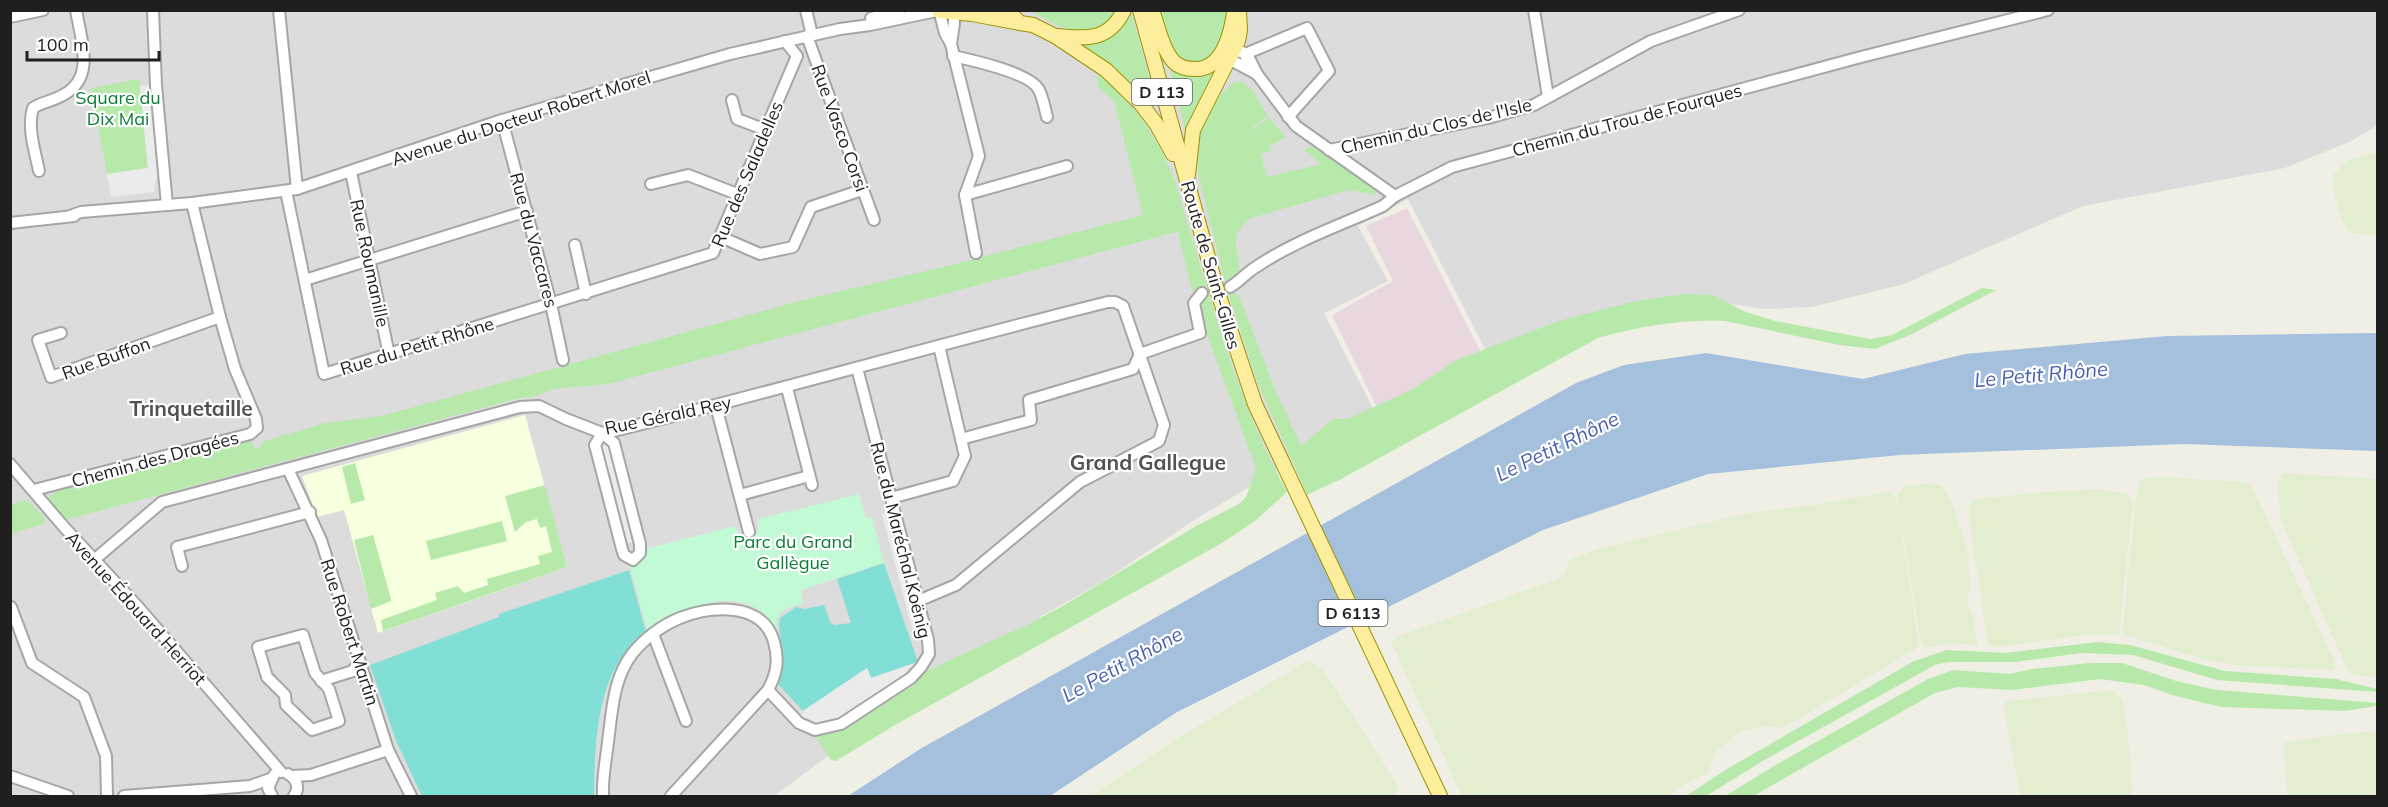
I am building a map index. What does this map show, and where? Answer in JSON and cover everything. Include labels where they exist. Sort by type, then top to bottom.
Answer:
[{"type":"main road","points":[[1007,10],[1055,36],[1106,70],[1141,104],[1157,125],[1187,183]]},
{"type":"main road","points":[[1055,36],[1090,38],[1106,32],[1118,22],[1124,10]]},
{"type":"main road","name":"Route de Saint-Gilles","points":[[1140,10],[1232,339],[1252,395],[1440,796]]},
{"type":"main road","points":[[1152,10],[1166,48],[1174,62],[1186,69],[1206,67],[1233,54]]},
{"type":"main road","points":[[1233,54],[1231,29],[1234,10]]},
{"type":"main road","points":[[1187,183],[1193,130],[1233,54],[1240,30],[1239,10]]},
{"type":"main road","points":[[945,11],[1025,20]]},
{"type":"street","points":[[10,17],[43,10]]},
{"type":"street","points":[[39,171],[30,128],[30,116],[33,108],[70,91],[82,75],[84,64],[76,10]]},
{"type":"street","points":[[153,10],[156,86],[167,205]]},
{"type":"street","name":"Rue du Petit Rhône","points":[[279,10],[292,190],[305,280],[324,374],[551,304]]},
{"type":"street","name":"Rue Vasco Corsi","points":[[806,10],[813,55],[874,220]]},
{"type":"street","name":"Avenue du Docteur Robert Morel","points":[[840,29],[900,10]]},
{"type":"street","points":[[1534,10],[1548,98]]},
{"type":"street","name":"Chemin du Clos de l'Isle","points":[[1329,150],[1488,118],[1534,105],[1651,41],[1739,10]]},
{"type":"street","name":"Chemin du Trou de Fourques","points":[[1230,287],[1241,281],[1255,267],[1383,206],[1395,196],[1452,167],[1851,60],[2048,10]]},
{"type":"street","points":[[945,11],[945,33],[952,50],[979,156],[965,195],[976,253]]},
{"type":"street","name":"Avenue du Docteur Robert Morel","points":[[10,222],[70,216],[81,212],[192,203],[292,190],[502,120],[730,54],[809,35],[945,11]]},
{"type":"street","points":[[1233,54],[1307,28],[1329,71],[1288,117]]},
{"type":"street","points":[[785,40],[797,56],[813,55]]},
{"type":"street","points":[[952,50],[1030,81],[1039,88],[1047,117]]},
{"type":"street","points":[[1233,54],[1257,74]]},
{"type":"street","points":[[1233,54],[1247,67]]},
{"type":"street","points":[[1233,54],[1257,74],[1296,126],[1395,196]]},
{"type":"street","name":"Rue des Saladelles","points":[[551,304],[713,253],[797,56]]},
{"type":"street","points":[[732,100],[737,119],[766,130]]},
{"type":"street","name":"Rue du Vaccares","points":[[502,120],[551,304],[563,360]]},
{"type":"street","points":[[965,195],[1067,166]]},
{"type":"street","name":"Rue Roumanille","points":[[351,172],[389,355]]},
{"type":"street","points":[[651,184],[688,175],[737,194]]},
{"type":"street","points":[[721,237],[760,254],[792,247],[811,207],[862,190]]},
{"type":"street","name":"Chemin des Dragées","points":[[34,490],[254,432],[257,428],[256,419],[235,369],[192,203]]},
{"type":"street","points":[[305,280],[527,212]]},
{"type":"street","points":[[575,245],[586,294]]},
{"type":"street","points":[[961,439],[1031,420],[1029,400],[1133,369],[1140,354],[1200,333],[1194,303],[1202,293]]},
{"type":"street","name":"Rue Gérald Rey","points":[[94,560],[162,502],[520,406],[539,406],[602,433],[787,388],[1108,302],[1115,302],[1123,306],[1140,354]]},
{"type":"street","name":"Rue Buffon","points":[[61,333],[38,340],[51,377],[220,317]]},
{"type":"street","points":[[891,498],[953,481],[965,456],[939,346]]},
{"type":"street","points":[[918,601],[956,585],[1080,482],[1159,441],[1164,425],[1140,354]]},
{"type":"street","name":"Rue du Maréchal Koënig","points":[[768,690],[799,723],[814,730],[841,724],[911,678],[921,667],[928,654],[928,640],[857,368]]},
{"type":"street","points":[[740,495],[810,480],[787,388]]},
{"type":"street","points":[[716,405],[749,532]]},
{"type":"street","points":[[602,433],[614,442],[640,544],[640,554],[633,560],[624,555],[622,549],[595,445],[602,433]]},
{"type":"street","name":"Avenue Édouard Herriot","points":[[10,464],[139,608],[262,752],[274,776]]},
{"type":"street","name":"Rue Robert Martin","points":[[288,469],[310,512],[321,540],[388,750],[411,796]]},
{"type":"street","points":[[182,566],[177,547],[310,512]]},
{"type":"street","points":[[11,607],[32,663],[84,697],[106,756],[106,796]]},
{"type":"street","points":[[603,796],[602,779],[614,693],[631,655],[653,634],[677,619],[703,611],[742,611],[759,619],[772,634],[778,657],[775,678],[768,690],[671,796]]},
{"type":"street","points":[[653,634],[686,722]]},
{"type":"street","points":[[303,635],[315,673],[321,681],[329,689],[339,721],[312,730],[286,705],[285,695],[267,677],[258,647],[303,635]]},
{"type":"street","points":[[321,681],[353,671],[359,661]]},
{"type":"street","points":[[274,776],[296,789],[311,775],[388,750]]},
{"type":"street","points":[[10,776],[68,796]]},
{"type":"street","points":[[124,796],[250,786],[274,776]]},
{"type":"street","points":[[250,786],[270,795],[274,776]]},
{"type":"shaded area","points":[[2377,10],[2378,125],[2349,142],[2285,168],[2083,206],[1904,284],[1812,307],[1763,309],[1694,298],[1490,359],[1408,199],[1358,226],[1388,281],[1324,313],[1375,412],[1199,517],[1102,582],[1040,617],[1024,636],[937,675],[774,796],[11,796],[10,11]]},
{"type":"shaded area","points":[[151,84],[159,171],[154,192],[111,197],[107,174],[148,168],[140,86]]},
{"type":"shaded area","points":[[2377,152],[2377,235],[2349,233],[2338,211],[2332,177],[2346,161]]},
{"type":"shaded area","points":[[1407,208],[1486,362],[1378,410],[1332,315],[1393,281],[1366,226]]},
{"type":"shaded area","points":[[525,415],[567,567],[378,633],[344,510],[317,517],[302,476]]},
{"type":"shaded area","points":[[604,442],[611,446],[636,541],[623,545],[598,448]]},
{"type":"shaded area","points":[[2283,473],[2377,479],[2377,678],[2350,674],[2343,660],[2280,518],[2278,480]]},
{"type":"shaded area","points":[[2163,477],[2245,482],[2252,487],[2335,662],[2333,670],[2233,665],[2206,660],[2122,634],[2136,496],[2140,481]]},
{"type":"shaded area","points":[[1933,483],[1942,486],[1946,491],[1955,511],[1968,555],[1970,587],[1967,604],[1974,618],[1978,646],[1952,643],[1925,648],[1921,642],[1897,494],[1905,486]]},
{"type":"shaded area","points":[[2098,489],[2128,494],[2133,504],[2119,635],[2092,634],[2005,646],[1988,646],[1968,510],[1972,499]]},
{"type":"shaded area","points":[[1888,492],[1892,492],[1897,501],[1919,644],[1915,649],[1783,728],[1764,726],[1743,731],[1715,753],[1708,773],[1677,788],[1668,796],[1462,796],[1391,642],[1396,637],[1560,578],[1566,573],[1569,560],[1598,549],[1748,513]]},
{"type":"shaded area","points":[[890,511],[920,627],[912,629],[882,514]]},
{"type":"shaded area","points":[[884,563],[918,662],[871,678],[867,668],[803,711],[777,683],[783,664],[780,618],[796,607],[805,609],[824,605],[830,622],[834,625],[851,623],[837,579]]},
{"type":"shaded area","points":[[629,570],[646,632],[629,647],[608,685],[598,729],[594,796],[422,796],[396,741],[370,665],[499,617],[499,614]]},
{"type":"shaded area","points":[[1309,660],[1322,668],[1399,787],[1394,796],[1091,796],[1173,741]]},
{"type":"shaded area","points":[[918,662],[921,667],[841,724],[815,730],[799,723],[803,711],[867,668],[871,678]]},
{"type":"shaded area","points":[[2114,690],[2123,701],[2132,796],[2020,796],[2004,708],[2006,701]]},
{"type":"shaded area","points":[[2377,731],[2377,796],[2288,796],[2283,743]]},
{"type":"green space","points":[[1031,11],[1116,11],[1108,23],[1088,32],[1064,28]]},
{"type":"green space","points":[[1131,11],[1156,102],[1150,102],[1106,63],[1071,44],[1085,44]]},
{"type":"green space","points":[[1159,11],[1229,11],[1224,30],[1213,51],[1198,64],[1189,64],[1179,58],[1172,48]]},
{"type":"green space","points":[[1172,68],[1217,68],[1212,83],[1186,133],[1170,70]]},
{"type":"green space","points":[[1097,75],[1104,77],[1140,116],[1157,142],[1172,173],[1236,376],[1268,454],[1287,492],[1255,521],[1222,543],[895,725],[836,761],[831,760],[816,737],[822,733],[844,728],[883,705],[926,671],[1061,607],[1196,526],[1239,504],[1246,497],[1256,468],[1205,329],[1198,293],[1192,290],[1178,234],[1180,231],[608,384],[553,389],[534,397],[520,398],[65,520],[48,497],[59,490],[251,440],[255,449],[261,448],[261,442],[325,423],[381,416],[799,301],[947,266],[1143,215],[1114,101],[1098,87]]},
{"type":"green space","name":"Square du Dix Mai","points":[[139,79],[148,169],[107,174],[91,88]]},
{"type":"green space","points":[[1243,82],[1254,92],[1268,116],[1241,136],[1269,118],[1286,137],[1269,146],[1271,151],[1261,154],[1267,177],[1321,164],[1304,150],[1311,146],[1376,188],[1375,195],[1349,190],[1251,218],[1243,225],[1236,237],[1239,272],[1232,291],[1239,296],[1276,392],[1301,446],[1333,419],[1347,419],[1411,390],[1456,360],[1562,320],[1636,301],[1685,294],[1714,295],[1743,311],[1775,321],[1870,339],[1892,335],[1982,288],[1996,290],[1910,335],[1875,349],[1839,345],[1725,321],[1661,324],[1598,338],[1341,479],[1307,495],[1256,379],[1226,286],[1199,177],[1196,151],[1202,122],[1221,94],[1233,83]]},
{"type":"green space","points":[[355,463],[365,500],[351,504],[342,467]]},
{"type":"green space","points":[[545,485],[567,567],[383,631],[381,620],[437,600],[435,593],[458,586],[464,593],[488,585],[487,579],[540,564],[538,556],[552,552],[546,526],[540,528],[537,519],[526,522],[515,532],[505,496]]},
{"type":"green space","name":"Parc du Grand Gallègue","points":[[859,494],[866,518],[872,517],[884,563],[801,590],[803,603],[787,608],[780,614],[777,629],[759,610],[731,601],[701,605],[687,610],[648,633],[630,567],[643,560],[645,549],[735,526],[738,533],[746,538],[754,536],[758,532],[758,519]]},
{"type":"green space","points":[[27,500],[46,519],[43,524],[11,534],[11,504]]},
{"type":"green space","points":[[502,521],[507,541],[431,560],[426,541]]},
{"type":"green space","points":[[373,535],[391,601],[371,609],[354,540]]},
{"type":"green space","points":[[2098,642],[2130,645],[2225,671],[2336,679],[2377,689],[2377,692],[2217,680],[2133,655],[2081,653],[2015,662],[1948,662],[1935,665],[1766,759],[1706,796],[1686,796],[1727,769],[1914,661],[1947,650],[2005,653]]},
{"type":"green space","points":[[2090,663],[2122,663],[2176,681],[2217,690],[2377,703],[2377,706],[2344,711],[2221,707],[2172,695],[2144,685],[2100,679],[2012,690],[1958,687],[1935,693],[1753,796],[1725,796],[1928,679],[1953,670],[2010,674],[2032,669]]},
{"type":"water","name":"Le Petit Rhône","points":[[2377,333],[2377,451],[2185,444],[1900,455],[1708,474],[1543,530],[1177,712],[1050,796],[848,796],[920,749],[1576,383],[1624,365],[1706,353],[1863,379],[1965,354],[2167,336]]},
{"type":"district","name":"Trinquetaille","points":[[191,408]]},
{"type":"district","name":"Grand Gallegue","points":[[1148,462]]}]
